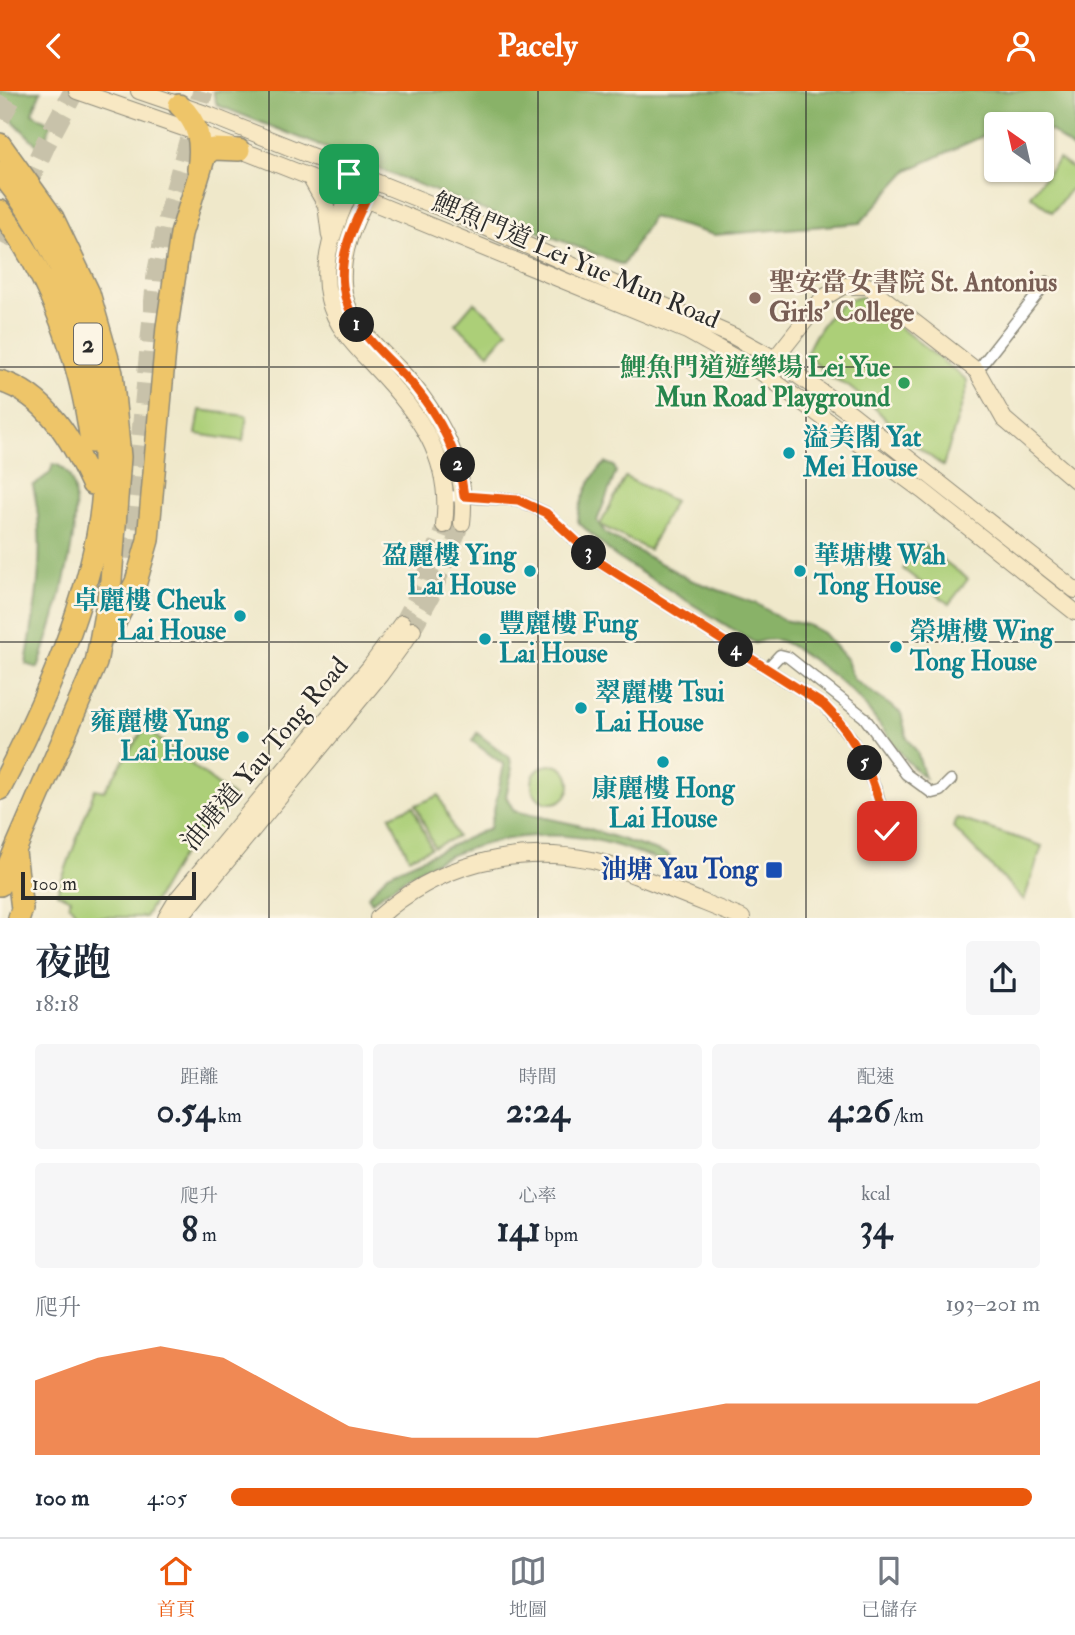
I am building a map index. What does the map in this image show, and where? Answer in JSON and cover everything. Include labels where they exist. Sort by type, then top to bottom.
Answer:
[{"type":"highway","points":[[96,663],[116,617],[136,582],[148,540],[171,287],[200,150],[193,118],[178,105]]},
{"type":"highway","name":"2","points":[[0,144],[22,170],[66,242],[94,306],[112,373],[119,429],[119,485],[111,581],[96,663],[0,885]]},
{"type":"highway","points":[[197,173],[205,155],[213,149],[239,150]]},
{"type":"highway","name":"2","points":[[0,172],[39,227],[63,274],[82,324],[95,377],[102,430],[103,484],[96,537],[76,610],[37,711],[0,789]]},
{"type":"highway","points":[[0,211],[34,263],[64,333],[89,428],[92,526],[76,610]]},
{"type":"highway","points":[[0,381],[20,390],[47,411],[74,447],[92,484]]},
{"type":"highway","points":[[116,617],[130,559]]},
{"type":"highway","points":[[15,850],[22,909],[19,918]]},
{"type":"main road","name":"鯉魚門道 Lei Yue Mun Road","points":[[77,91],[198,133],[366,199],[687,331],[764,374],[923,491],[1075,612]]},
{"type":"main road","name":"鯉魚門道 Lei Yue Mun Road","points":[[139,91],[453,213],[690,314],[775,359],[904,454],[1075,590]]},
{"type":"main road","points":[[310,177],[326,205],[330,241],[327,285],[338,323],[396,389],[424,426],[439,459],[446,496],[444,525]]},
{"type":"main road","points":[[330,241],[350,193],[365,180]]},
{"type":"main road","points":[[365,180],[366,199],[350,234],[343,264],[343,286],[347,305],[357,325],[414,386],[439,421],[457,460],[464,496],[462,523]]},
{"type":"main road","points":[[764,374],[823,298],[843,286],[861,285],[874,289],[976,371],[1004,419],[1075,480]]},
{"type":"main road","name":"油塘道 Yau Tong Road","points":[[166,918],[203,867],[407,626],[380,675],[180,918]]},
{"type":"main road","points":[[378,918],[430,880],[467,865],[515,856],[552,854],[594,860],[742,918]]},
{"type":"street","points":[[976,371],[1047,282]]},
{"type":"street","points":[[446,496],[518,500],[546,513],[599,562],[824,705],[852,739],[882,808],[887,831],[882,852]]},
{"type":"street","points":[[767,669],[780,655],[796,663],[864,717],[906,774],[932,793],[940,791],[951,780]]},
{"type":"green space","points":[[0,91],[41,91],[32,113],[51,124],[42,150],[0,108]]},
{"type":"green space","points":[[213,91],[1075,91],[1075,151],[1054,134],[1054,112],[984,112],[984,135],[908,170],[860,223],[714,235],[652,217],[623,265],[217,105]]},
{"type":"green space","points":[[1059,159],[1075,171],[1075,184],[1052,212],[1030,195],[1040,182],[1054,182],[1054,165]]},
{"type":"green space","name":"鯉魚門道遊樂場 Lei Yue Mun Road Playground","points":[[861,297],[967,380],[967,388],[943,466],[899,433],[872,405],[848,386],[832,379],[806,354],[815,336],[835,310],[852,299]]},
{"type":"green space","points":[[474,302],[508,331],[489,353],[455,324]]},
{"type":"green space","points":[[200,410],[247,416],[243,441],[196,434]]},
{"type":"green space","points":[[606,463],[614,466],[616,472],[597,521],[606,534],[691,580],[757,604],[783,620],[808,625],[823,633],[847,660],[853,679],[901,713],[907,738],[917,752],[925,778],[907,760],[859,699],[822,667],[781,641],[768,639],[755,643],[616,557],[578,522],[586,489]]},
{"type":"green space","points":[[53,464],[68,474],[75,495],[74,523],[62,591],[38,668],[26,664],[40,553],[33,486],[50,473]]},
{"type":"green space","points":[[625,477],[674,501],[649,550],[600,525]]},
{"type":"green space","points":[[922,544],[968,579],[949,604],[903,569]]},
{"type":"green space","points":[[149,731],[233,797],[181,856],[145,917],[79,917],[69,904],[71,899],[57,893],[95,789],[104,791],[142,732]]},
{"type":"green space","points":[[477,733],[510,758],[512,771],[506,796],[514,811],[578,825],[669,855],[668,863],[622,847],[588,839],[521,837],[467,849],[442,859],[417,871],[372,902],[368,896],[388,874],[490,828],[504,765],[472,741]]},
{"type":"green space","points":[[551,765],[565,770],[570,784],[565,798],[551,803],[537,798],[532,784],[537,770]]},
{"type":"green space","points":[[439,795],[457,837],[434,847],[416,805]]},
{"type":"green space","points":[[413,806],[431,848],[409,858],[390,816]]},
{"type":"green space","points":[[957,818],[1042,846],[1024,900],[953,827]]},
{"type":"tunnel","points":[[0,118],[15,91]]},
{"type":"tunnel","points":[[0,243],[46,143],[74,91]]},
{"type":"tunnel","points":[[130,559],[157,275],[170,210],[203,91]]},
{"type":"tunnel","points":[[413,630],[432,596],[462,523]]},
{"type":"tunnel","points":[[402,623],[421,587],[444,525]]},
{"type":"place","name":"聖安當女書院 St. Antonius Girls' College","points":[[755,298]]},
{"type":"place","name":"鯉魚門道遊樂場 Lei Yue Mun Road Playground","points":[[904,383]]},
{"type":"place","name":"溢美閣 Yat Mei House","points":[[789,453]]},
{"type":"place","name":"盈麗樓 Ying Lai House","points":[[530,571]]},
{"type":"place","name":"華塘樓 Wah Tong House","points":[[800,571]]},
{"type":"place","name":"卓麗樓 Cheuk Lai House","points":[[240,616]]},
{"type":"place","name":"豐麗樓 Fung Lai House","points":[[485,639]]},
{"type":"place","name":"榮塘樓 Wing Tong House","points":[[896,647]]},
{"type":"place","name":"翠麗樓 Tsui Lai House","points":[[581,708]]},
{"type":"place","name":"雍麗樓 Yung Lai House","points":[[243,737]]},
{"type":"place","name":"康麗樓 Hong Lai House","points":[[663,762]]},
{"type":"place","name":"油塘 Yau Tong","points":[[774,870]]},
{"type":"route","points":[[349,174],[357,177],[350,193],[366,199],[346,246],[343,286],[347,305],[357,325],[414,386],[439,421],[457,460],[464,496],[518,500],[546,513],[599,562],[824,705],[840,721],[866,766],[877,792],[887,831]]}]
